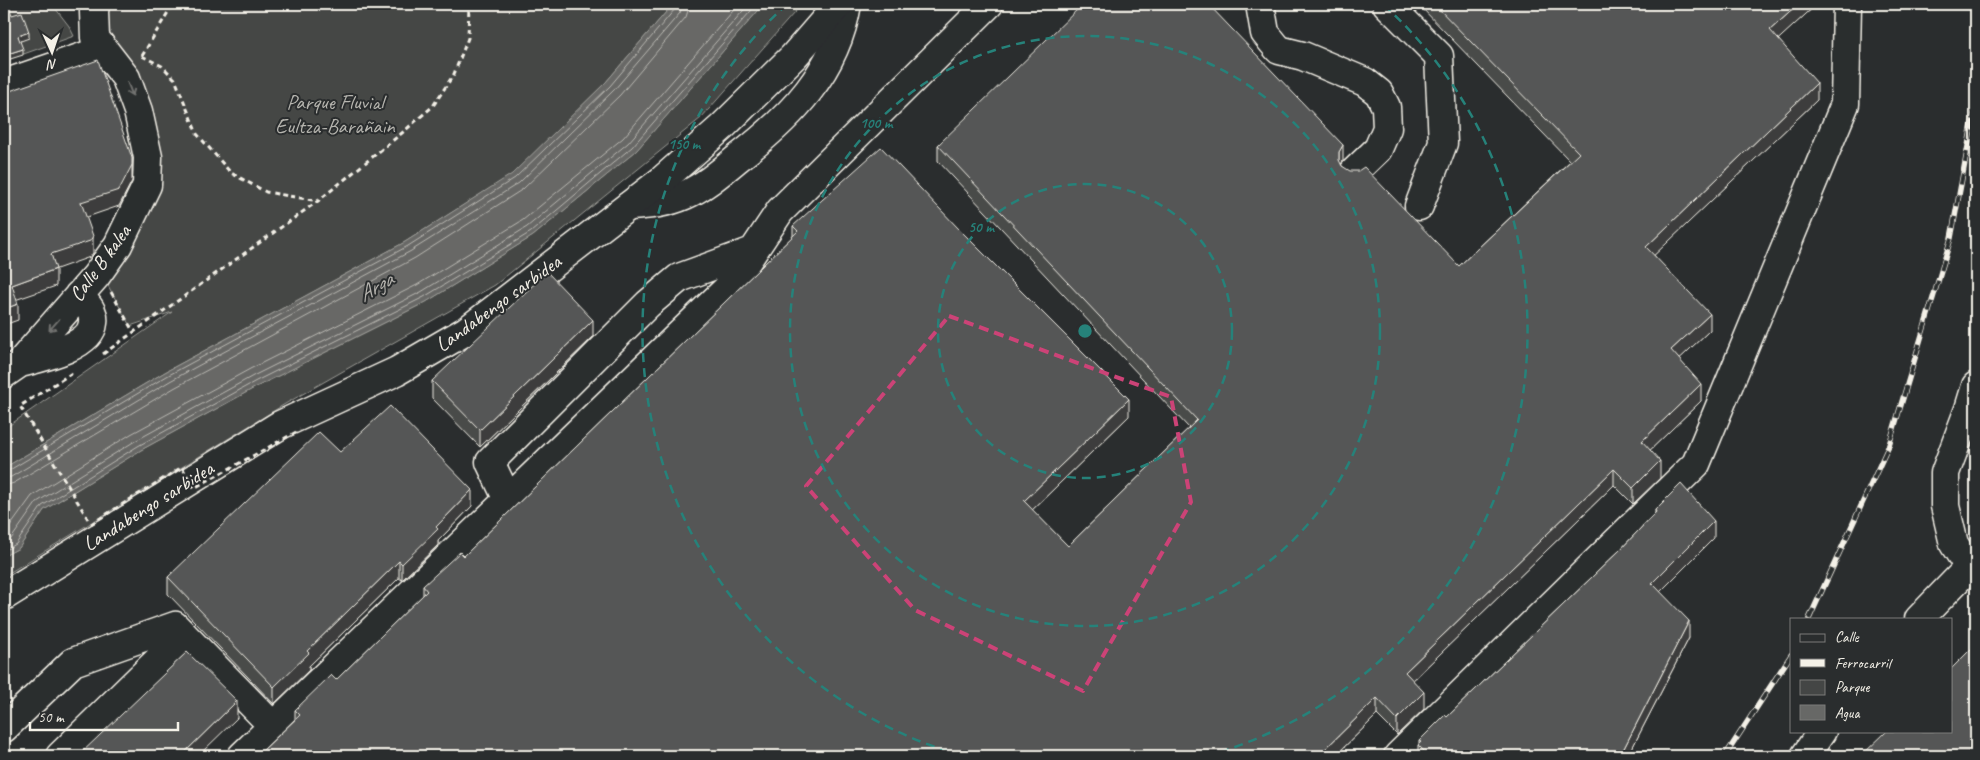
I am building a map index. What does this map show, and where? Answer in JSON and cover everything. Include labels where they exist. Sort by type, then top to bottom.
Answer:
[{"type":"main road","name":"Calle B kalea","points":[[12,369],[96,276],[118,245],[147,185],[148,157],[138,112],[126,78],[95,38],[95,4]]},
{"type":"main road","name":"Landabengo sarbidea","points":[[4,596],[280,425],[397,371],[466,331],[630,206],[728,121],[794,56],[839,4]]},
{"type":"main road","points":[[630,206],[657,204],[684,195],[710,181],[761,140],[795,108],[816,83],[832,56],[844,24],[847,4]]},
{"type":"main road","points":[[242,756],[730,286],[780,211],[990,4]]},
{"type":"main road","points":[[1260,4],[1265,33],[1279,50],[1303,56],[1365,82],[1379,93],[1386,107],[1387,128],[1378,148],[1354,172]]},
{"type":"main road","points":[[1387,4],[1439,56],[1443,143],[1419,206]]},
{"type":"main road","points":[[1398,756],[1696,464],[1845,104],[1846,4]]},
{"type":"main road","points":[[4,84],[103,50]]},
{"type":"main road","points":[[508,500],[490,462],[648,304],[679,278],[753,251]]},
{"type":"main road","points":[[1921,618],[1973,563],[1954,544],[1945,506],[1945,473],[1970,409],[1976,386]]},
{"type":"main road","points":[[4,728],[72,662],[175,626],[273,726]]},
{"type":"main road","points":[[60,756],[184,635]]},
{"type":"main road","points":[[1805,756],[1821,732]]},
{"type":"path","points":[[137,62],[173,4]]},
{"type":"path","points":[[101,356],[318,201],[433,106],[454,74],[468,38],[469,4]]},
{"type":"path","points":[[142,56],[162,66],[175,79],[197,134],[231,173],[266,192],[318,201]]},
{"type":"path","points":[[109,288],[134,333]]},
{"type":"path","points":[[76,371],[20,406],[91,524],[182,468],[194,488],[300,430]]},
{"type":"highlighted area","points":[[949,316],[1171,397],[1191,502],[1083,691],[915,610],[806,486]]},
{"type":"green space","points":[[4,4],[52,4],[69,26],[74,36],[4,61]]},
{"type":"green space","name":"Parque Fluvial Eultza-Barañain","points":[[95,4],[673,4],[606,82],[513,174],[405,242],[165,372],[4,468],[4,429],[172,312],[130,326],[105,280],[160,180],[103,50]]},
{"type":"green space","points":[[764,4],[802,4],[701,118],[495,285],[285,404],[4,576],[4,556],[19,548],[44,510],[141,450],[258,386],[426,302],[533,236],[636,151]]},
{"type":"water","name":"Arga","points":[[673,4],[764,4],[636,151],[533,236],[426,302],[258,386],[141,450],[44,510],[19,548],[4,556],[4,468],[165,372],[405,242],[512,174],[606,82]]},
{"type":"building","points":[[4,4],[8,4],[12,15],[22,12],[29,32],[18,36],[23,49],[4,55]]},
{"type":"building","points":[[1083,4],[1208,4],[1343,145],[1339,152],[1339,160],[1342,166],[1350,171],[1358,171],[1364,167],[1459,266],[1579,153],[1434,4],[1799,4],[1770,30],[1817,83],[1646,247],[1710,314],[1671,350],[1701,384],[1642,441],[1660,461],[1633,488],[1614,469],[1405,672],[1424,692],[1397,719],[1377,698],[1318,756],[257,756],[300,715],[295,710],[331,675],[336,680],[427,591],[423,586],[460,552],[464,556],[798,231],[793,226],[881,147],[958,228],[1129,399],[1024,501],[1068,546],[1197,420],[938,145]]},
{"type":"building","points":[[98,60],[132,158],[132,165],[119,190],[81,202],[93,236],[90,241],[51,254],[56,269],[12,285],[18,304],[4,309],[4,93]]},
{"type":"building","points":[[547,272],[593,320],[480,430],[432,381]]},
{"type":"building","points":[[390,406],[472,490],[436,527],[438,529],[402,564],[399,561],[307,651],[309,653],[274,687],[168,577],[319,432],[340,452]]},
{"type":"building","points":[[1681,484],[1714,521],[1652,583],[1689,621],[1620,756],[1429,756],[1418,745],[1421,742],[1419,741],[1445,715],[1447,717],[1620,550]]},
{"type":"building","points":[[1976,644],[1976,756],[1861,756],[1886,732],[1952,732],[1952,668]]},
{"type":"building","points":[[187,652],[237,701],[181,756],[78,756]]},
{"type":"railway","points":[[1809,618],[1889,445],[1951,238],[1976,103]]},
{"type":"railway","points":[[1725,756],[1790,657]]}]
